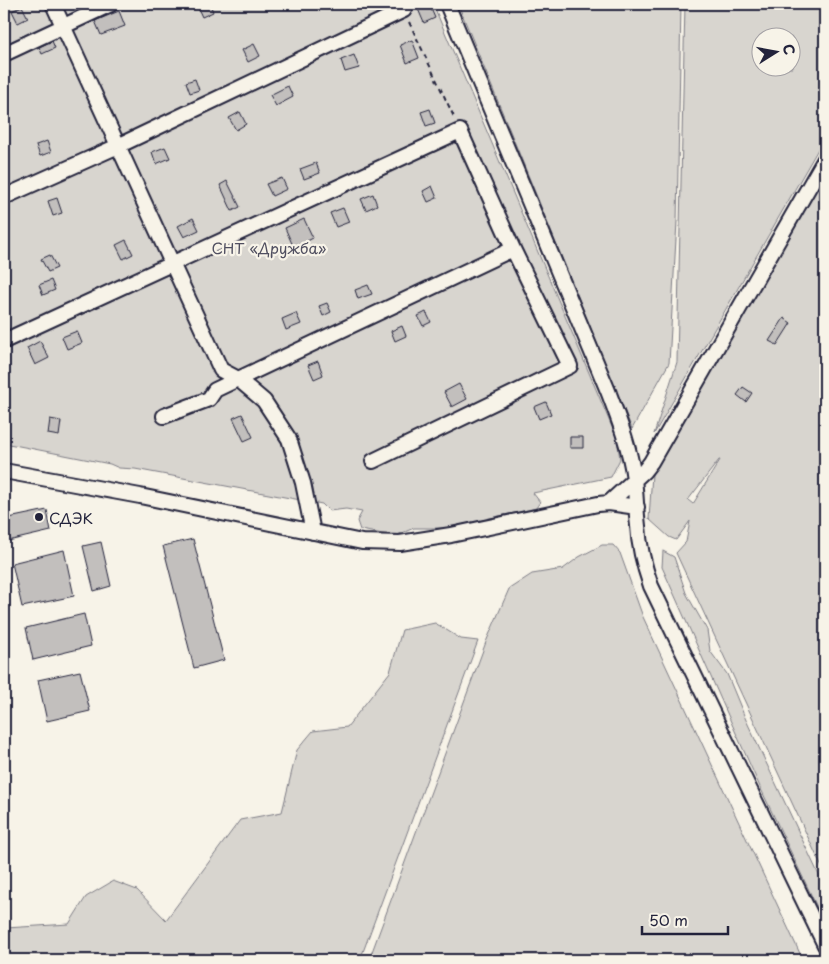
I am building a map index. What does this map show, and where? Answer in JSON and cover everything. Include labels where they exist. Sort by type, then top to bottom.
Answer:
[{"type":"street","points":[[53,4],[221,370],[238,379],[264,401],[289,439],[303,483],[313,532]]},
{"type":"street","points":[[4,54],[111,4]]},
{"type":"street","points":[[447,4],[625,435],[634,480],[641,552],[651,586],[825,945]]},
{"type":"street","points":[[4,197],[118,146],[404,10]]},
{"type":"street","points":[[4,341],[460,131],[513,248],[570,366],[373,461]]},
{"type":"street","points":[[610,503],[651,462],[825,159]]},
{"type":"street","points":[[164,416],[209,399],[215,390],[513,248]]},
{"type":"street","points":[[4,471],[140,496],[362,542],[400,543],[451,535],[572,509],[610,503],[636,507]]},
{"type":"path","points":[[404,10],[460,131]]},
{"type":"green space","name":"СНТ «Дружба»","points":[[4,4],[433,4],[617,439],[620,459],[611,477],[533,493],[540,502],[536,508],[447,528],[414,528],[395,536],[360,530],[357,521],[362,512],[346,509],[329,511],[322,504],[135,469],[119,468],[110,464],[4,443]]},
{"type":"green space","points":[[458,4],[681,4],[677,221],[669,363],[632,429]]},
{"type":"green space","points":[[685,4],[825,4],[825,137],[654,434],[677,362]]},
{"type":"green space","points":[[825,173],[825,424],[821,424],[823,430],[825,430],[825,874],[676,553],[686,542],[690,521],[676,540],[669,537],[649,519],[652,474],[698,388]],"holes":[[[720,460],[693,504],[688,500]]]},
{"type":"green space","points":[[602,545],[613,545],[620,553],[643,617],[803,960],[369,960],[486,642],[509,589],[532,574],[563,569],[579,557]]},
{"type":"green space","points":[[663,551],[674,557],[686,593],[707,630],[710,651],[727,674],[746,720],[825,888],[825,924],[760,787],[662,567]]},
{"type":"green space","points":[[435,623],[461,639],[478,641],[360,960],[4,960],[4,923],[6,928],[69,924],[86,897],[113,881],[137,890],[166,920],[240,820],[282,812],[297,750],[313,731],[347,727],[390,672],[402,630]]},
{"type":"building","points":[[196,4],[210,4],[213,12],[202,17]]},
{"type":"building","points":[[429,4],[435,18],[424,23],[418,9]]},
{"type":"building","points":[[22,6],[28,18],[18,23],[12,11]]},
{"type":"building","points":[[119,11],[125,26],[101,35],[95,21]]},
{"type":"building","points":[[412,40],[419,58],[407,63],[400,45]]},
{"type":"building","points":[[52,41],[55,48],[42,54],[39,47]]},
{"type":"building","points":[[254,44],[260,56],[248,62],[242,50]]},
{"type":"building","points":[[354,55],[359,68],[345,72],[341,60]]},
{"type":"building","points":[[195,79],[199,90],[190,93],[186,82]]},
{"type":"building","points":[[288,86],[293,97],[276,106],[270,95]]},
{"type":"building","points":[[430,109],[435,123],[426,126],[421,112]]},
{"type":"building","points":[[240,112],[246,124],[236,130],[229,118]]},
{"type":"building","points":[[47,141],[51,152],[40,156],[36,145]]},
{"type":"building","points":[[165,147],[170,158],[156,164],[152,152]]},
{"type":"building","points":[[316,163],[320,173],[304,179],[300,169]]},
{"type":"building","points":[[282,178],[287,189],[272,196],[266,184]]},
{"type":"building","points":[[227,181],[240,207],[232,211],[220,185]]},
{"type":"building","points":[[432,186],[437,198],[428,202],[423,191]]},
{"type":"building","points":[[373,194],[377,205],[366,210],[361,199]]},
{"type":"building","points":[[57,198],[62,213],[53,216],[48,201]]},
{"type":"building","points":[[343,208],[349,222],[336,227],[330,213]]},
{"type":"building","points":[[193,218],[199,230],[184,237],[178,226]]},
{"type":"building","points":[[304,219],[313,238],[294,248],[285,228]]},
{"type":"building","points":[[126,240],[133,254],[123,259],[116,245]]},
{"type":"building","points":[[50,255],[57,268],[48,272],[41,259]]},
{"type":"building","points":[[51,280],[55,290],[43,295],[39,285]]},
{"type":"building","points":[[368,285],[372,294],[358,299],[355,290]]},
{"type":"building","points":[[327,303],[331,312],[323,316],[319,306]]},
{"type":"building","points":[[426,312],[431,322],[423,326],[418,316]]},
{"type":"building","points":[[296,313],[301,324],[286,330],[282,319]]},
{"type":"building","points":[[784,318],[791,323],[777,345],[769,341]]},
{"type":"building","points":[[402,326],[406,336],[395,341],[391,331]]},
{"type":"building","points":[[77,331],[82,343],[67,349],[62,337]]},
{"type":"building","points":[[40,341],[49,358],[35,365],[27,348]]},
{"type":"building","points":[[318,361],[323,375],[314,379],[308,365]]},
{"type":"building","points":[[459,384],[467,399],[452,407],[444,392]]},
{"type":"building","points":[[743,387],[752,393],[746,402],[737,395]]},
{"type":"building","points":[[546,402],[551,414],[539,419],[534,407]]},
{"type":"building","points":[[242,414],[253,437],[244,441],[233,418]]},
{"type":"building","points":[[50,419],[61,421],[59,436],[48,434]]},
{"type":"building","points":[[570,437],[583,437],[583,448],[570,448]]},
{"type":"building","points":[[47,510],[51,531],[8,541],[4,519]]},
{"type":"building","points":[[193,539],[224,660],[194,668],[163,546]]},
{"type":"building","points":[[101,542],[111,586],[94,591],[83,546]]},
{"type":"building","points":[[64,550],[74,596],[22,607],[12,563]]},
{"type":"building","points":[[84,614],[91,646],[33,660],[26,628]]},
{"type":"building","points":[[80,671],[90,711],[47,721],[38,680]]},
{"type":"place","name":"СДЭК","points":[[39,517]]}]
